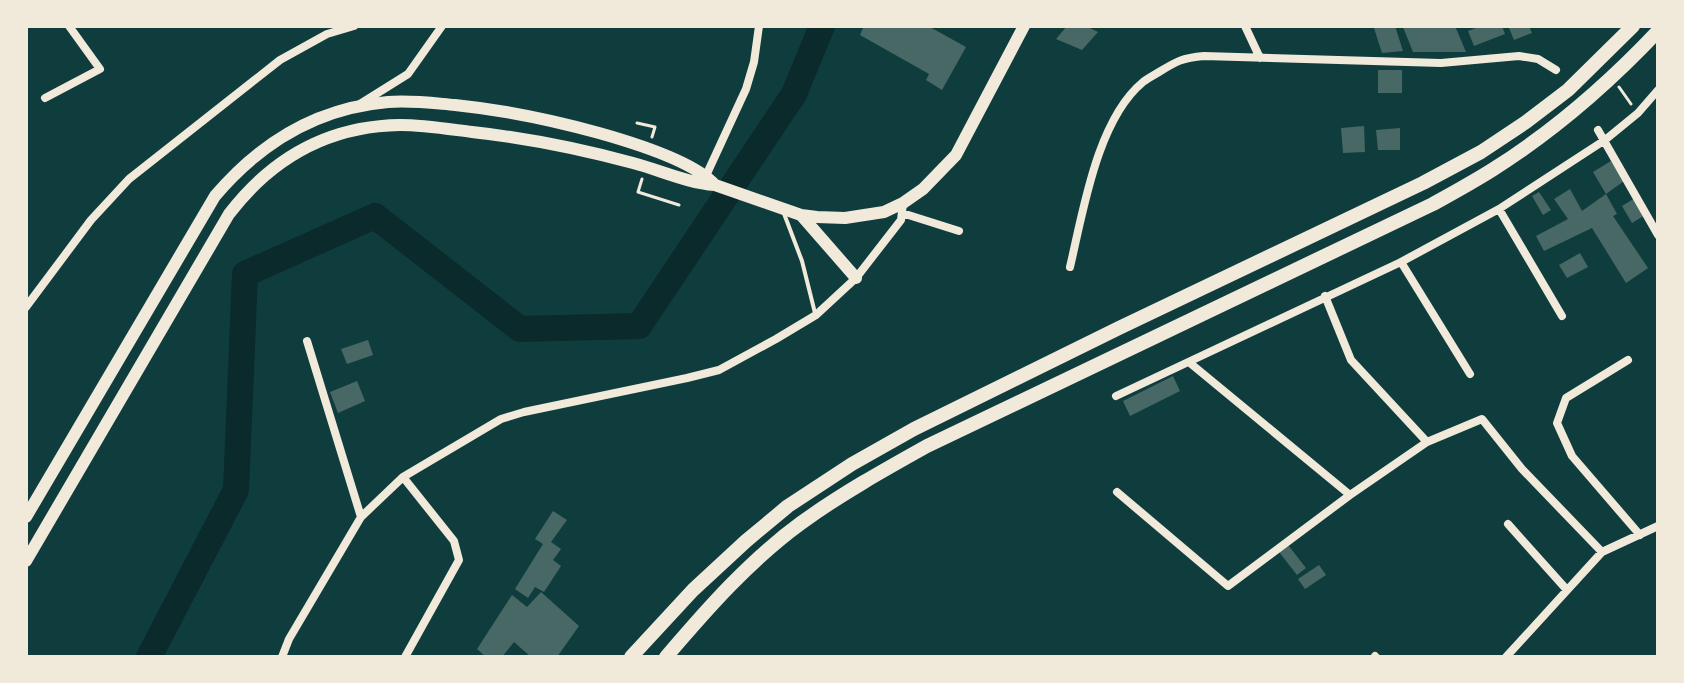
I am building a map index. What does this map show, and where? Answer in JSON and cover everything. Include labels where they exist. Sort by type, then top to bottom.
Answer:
[{"type":"highway","points":[[631,657],[693,590],[746,541],[788,506],[852,464],[970,401],[1423,183],[1481,152],[1568,90],[1633,26]]},
{"type":"highway","points":[[666,657],[756,560],[800,524],[863,482],[927,446],[1433,204],[1492,171],[1582,105],[1658,31]]},
{"type":"main road","points":[[26,561],[229,214],[268,171],[301,150],[360,129],[403,125],[425,127],[557,145],[634,163],[712,183],[801,215],[845,218],[884,212],[902,208],[956,155],[1024,26]]},
{"type":"main road","points":[[26,517],[215,196],[244,164],[278,138],[316,119],[355,106],[390,102],[484,108],[546,120],[638,144],[712,183]]},
{"type":"main road","points":[[801,215],[856,278]]},
{"type":"street","points":[[45,98],[100,69],[69,26]]},
{"type":"street","points":[[26,307],[91,220],[129,179],[280,60],[327,34],[354,26]]},
{"type":"street","points":[[355,106],[408,74],[442,26]]},
{"type":"street","points":[[712,183],[746,89],[759,26]]},
{"type":"street","points":[[1245,26],[1260,58]]},
{"type":"street","points":[[1070,267],[1093,171],[1106,134],[1143,82],[1185,57],[1441,63],[1519,56],[1538,59],[1556,70]]},
{"type":"street","points":[[1116,396],[1401,262],[1499,209],[1605,140],[1638,113],[1658,90]]},
{"type":"street","points":[[1598,130],[1658,235]]},
{"type":"street","points":[[282,657],[289,639],[361,517],[403,477],[501,419],[719,370],[816,315],[856,278],[901,220],[902,208],[959,231]]},
{"type":"street","points":[[1499,209],[1562,316]]},
{"type":"street","points":[[1401,262],[1470,374]]},
{"type":"street","points":[[1325,296],[1351,360],[1427,442]]},
{"type":"street","points":[[307,341],[361,517]]},
{"type":"street","points":[[1628,360],[1566,398],[1557,423],[1572,456],[1640,535]]},
{"type":"street","points":[[1190,363],[1350,495]]},
{"type":"street","points":[[1117,492],[1228,586],[1427,442],[1482,419],[1522,469],[1602,552]]},
{"type":"street","points":[[403,477],[454,541],[459,560],[405,657]]},
{"type":"street","points":[[1508,524],[1567,590]]},
{"type":"street","points":[[1506,657],[1602,552],[1658,526]]},
{"type":"lane","points":[[776,207],[802,261],[816,315]]},
{"type":"path","points":[[1612,78],[1638,113]]},
{"type":"path","points":[[637,123],[655,127]]},
{"type":"path","points":[[638,192],[679,205]]},
{"type":"building","points":[[864,26],[928,26],[966,47],[942,90],[926,80],[929,74],[860,35]]},
{"type":"building","points":[[1067,26],[1086,26],[1098,32],[1082,50],[1056,39]]},
{"type":"building","points":[[1395,26],[1403,51],[1382,53],[1374,28]]},
{"type":"building","points":[[1455,26],[1466,52],[1413,52],[1403,27]]},
{"type":"building","points":[[1481,26],[1502,26],[1505,34],[1474,46],[1468,31]]},
{"type":"building","points":[[1529,26],[1532,33],[1514,40],[1509,28]]},
{"type":"building","points":[[1378,70],[1402,70],[1402,93],[1378,93]]},
{"type":"building","points":[[1364,126],[1365,152],[1343,153],[1341,128]]},
{"type":"building","points":[[1400,128],[1400,150],[1378,150],[1376,130]]},
{"type":"building","points":[[1611,161],[1624,181],[1606,194],[1593,172]]},
{"type":"building","points":[[1570,189],[1582,211],[1606,194],[1617,214],[1613,216],[1648,268],[1626,283],[1592,228],[1544,251],[1536,236],[1568,219],[1554,199]]},
{"type":"building","points":[[1539,192],[1551,210],[1543,215],[1532,196]]},
{"type":"building","points":[[1635,198],[1645,215],[1632,223],[1622,206]]},
{"type":"building","points":[[1580,253],[1588,267],[1567,278],[1559,265]]},
{"type":"building","points":[[368,340],[373,355],[347,364],[341,349]]},
{"type":"building","points":[[1173,376],[1180,391],[1130,416],[1123,401]]},
{"type":"building","points":[[357,381],[365,401],[338,413],[330,392]]},
{"type":"building","points":[[553,511],[567,520],[551,542],[561,549],[553,560],[561,566],[544,592],[535,587],[528,598],[515,589],[543,544],[535,539]]},
{"type":"building","points":[[1288,545],[1306,568],[1297,575],[1279,552]]},
{"type":"building","points":[[1319,565],[1326,575],[1305,589],[1298,579]]},
{"type":"building","points":[[541,592],[579,626],[557,657],[531,657],[514,642],[502,657],[486,657],[477,649],[512,595],[527,607]]},
{"type":"waterway","points":[[149,657],[236,490],[245,274],[375,216],[520,329],[639,326],[794,94],[822,26]]}]
